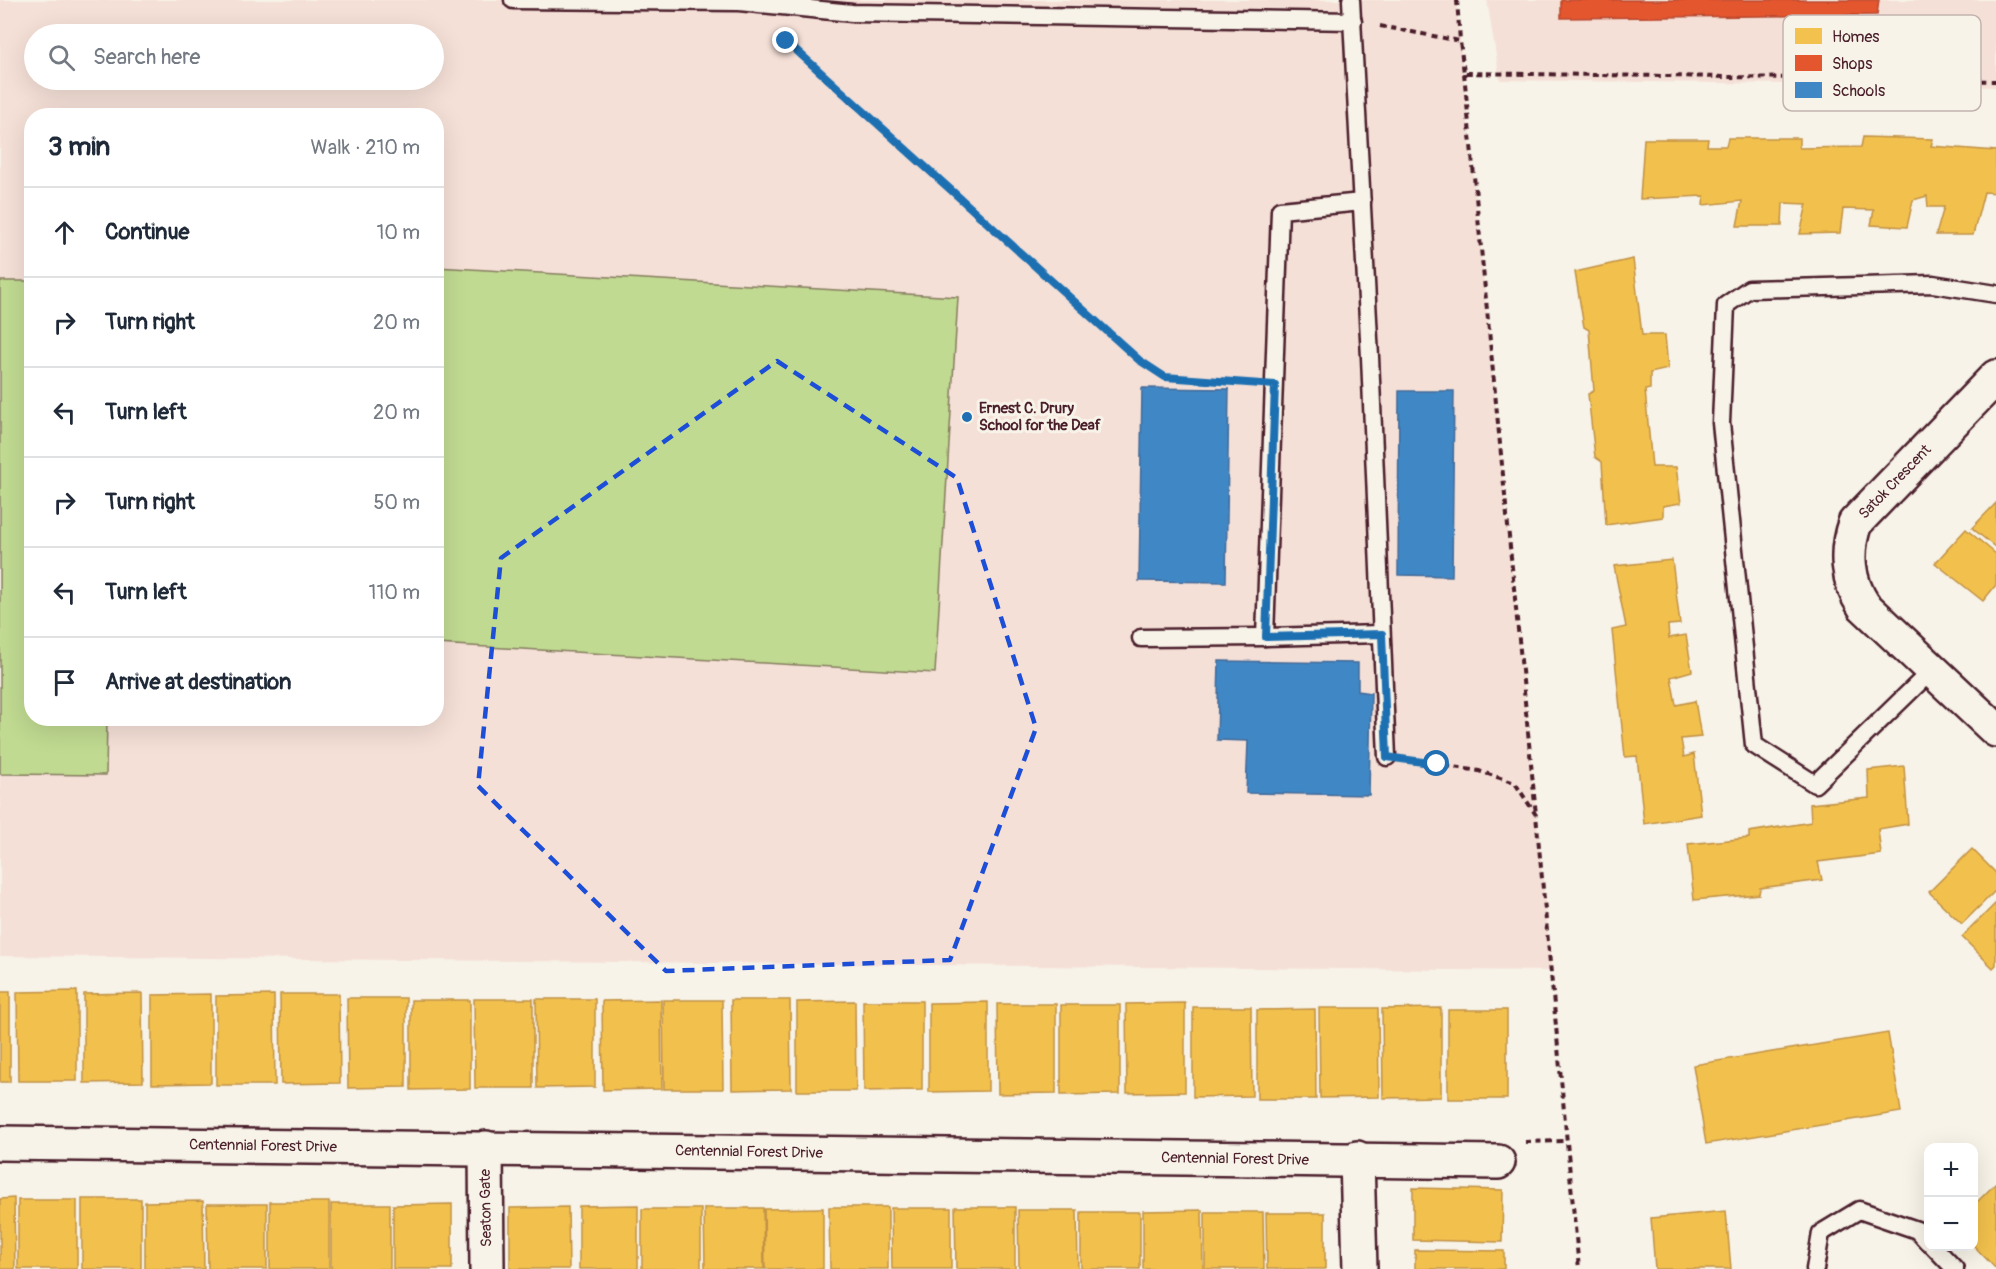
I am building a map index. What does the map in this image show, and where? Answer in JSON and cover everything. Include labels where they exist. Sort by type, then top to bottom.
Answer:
[{"type":"street","name":"Satok Crescent","points":[[1996,377],[1855,523],[1849,540],[1849,559],[1856,594],[1864,606],[1996,730]]},
{"type":"street","name":"Centennial Forest Drive","points":[[0,1143],[1357,1158],[1498,1162]]},
{"type":"street","name":"Seaton Gate","points":[[486,1148],[487,1269]]},
{"type":"street","points":[[1357,1158],[1360,1269]]},
{"type":"lane","points":[[513,0],[739,2],[852,13],[1353,21]]},
{"type":"lane","points":[[1351,0],[1387,757]]},
{"type":"lane","points":[[1266,637],[1280,210],[1362,202]]},
{"type":"lane","points":[[1932,670],[1815,784],[1754,745],[1721,423],[1726,305],[1749,289],[1933,284],[1996,294]]},
{"type":"lane","points":[[1141,638],[1382,634]]},
{"type":"lane","points":[[1815,1269],[1821,1233],[1859,1210],[1917,1230],[1924,1237]]},
{"type":"lane","points":[[1938,1251],[1955,1269]]},
{"type":"path","points":[[1456,0],[1579,1269]]},
{"type":"path","points":[[739,2],[1139,360],[1165,377],[1275,385]]},
{"type":"path","points":[[1353,21],[1460,40]]},
{"type":"path","points":[[1464,73],[1783,78]]},
{"type":"path","points":[[1981,81],[1996,81]]},
{"type":"path","points":[[1387,757],[1479,771],[1515,783],[1536,815]]},
{"type":"highlighted area","points":[[777,361],[957,478],[1036,728],[950,960],[666,971],[478,786],[501,558]]},
{"type":"shaded area","name":"Ernest C. Drury School for the Deaf","points":[[0,0],[1456,0],[1552,971],[0,956]]},
{"type":"shaded area","points":[[1487,0],[1996,0],[1996,87],[1981,87],[1981,15],[1783,15],[1783,84],[1500,80]]},
{"type":"green space","points":[[444,267],[958,297],[935,673],[444,644]]},
{"type":"green space","points":[[0,281],[24,281],[24,726],[107,726],[106,775],[0,774]]},
{"type":"building: Homes","points":[[1863,137],[1933,139],[1931,146],[1996,151],[1996,193],[1984,192],[1973,235],[1936,235],[1944,207],[1928,207],[1927,196],[1913,200],[1907,227],[1871,225],[1874,210],[1843,209],[1840,233],[1800,234],[1807,204],[1783,203],[1782,226],[1737,226],[1742,201],[1703,205],[1704,196],[1640,199],[1644,139],[1708,139],[1707,146],[1726,146],[1728,138],[1799,138],[1799,148],[1861,147]]},
{"type":"building: Homes","points":[[1633,259],[1642,335],[1665,335],[1668,369],[1650,373],[1650,389],[1645,390],[1652,467],[1676,467],[1681,503],[1663,506],[1663,517],[1606,525],[1602,462],[1595,457],[1588,394],[1594,391],[1589,330],[1584,327],[1575,272]]},
{"type":"building: Homes","points":[[1996,503],[1996,548],[1972,528]]},
{"type":"building: Homes","points":[[1966,529],[1996,554],[1996,585],[1983,601],[1935,563]]},
{"type":"building: Homes","points":[[1672,560],[1680,624],[1668,625],[1669,638],[1686,635],[1692,671],[1671,677],[1676,705],[1695,701],[1701,737],[1681,739],[1684,757],[1694,754],[1701,815],[1644,824],[1637,756],[1625,757],[1612,630],[1626,627],[1614,566]]},
{"type":"building: Homes","points":[[1904,766],[1908,824],[1878,829],[1881,854],[1818,862],[1822,880],[1760,888],[1759,894],[1694,900],[1688,844],[1749,838],[1749,832],[1811,822],[1810,804],[1869,798],[1868,770]]},
{"type":"building: Homes","points":[[1972,849],[1996,873],[1996,890],[1962,924],[1929,892]]},
{"type":"building: Homes","points":[[1996,903],[1996,965],[1993,968],[1962,937]]},
{"type":"building: Homes","points":[[77,991],[77,1081],[18,1081],[17,992]]},
{"type":"building: Homes","points":[[0,992],[10,992],[10,1082],[0,1082]]},
{"type":"building: Homes","points":[[142,993],[143,1082],[84,1083],[84,994]]},
{"type":"building: Homes","points":[[211,994],[211,1083],[152,1084],[152,995]]},
{"type":"building: Homes","points":[[280,994],[339,994],[340,1083],[281,1084]]},
{"type":"building: Homes","points":[[274,995],[275,1085],[216,1085],[216,996]]},
{"type":"building: Homes","points":[[347,998],[406,998],[406,1087],[348,1088]]},
{"type":"building: Homes","points":[[474,999],[533,999],[533,1088],[475,1088]]},
{"type":"building: Homes","points":[[536,999],[595,999],[595,1087],[537,1088]]},
{"type":"building: Homes","points":[[411,1000],[470,1000],[470,1089],[411,1090]]},
{"type":"building: Homes","points":[[661,1000],[662,1089],[603,1090],[602,1001]]},
{"type":"building: Homes","points":[[663,1000],[722,1000],[723,1089],[664,1089]]},
{"type":"building: Homes","points":[[731,1000],[790,1000],[791,1089],[732,1090]]},
{"type":"building: Homes","points":[[855,1001],[856,1091],[797,1091],[797,1002]]},
{"type":"building: Homes","points":[[863,1001],[922,1001],[922,1090],[864,1091]]},
{"type":"building: Homes","points":[[988,1002],[988,1091],[929,1092],[929,1003]]},
{"type":"building: Homes","points":[[1185,1003],[1185,1092],[1127,1093],[1126,1004]]},
{"type":"building: Homes","points":[[997,1004],[1056,1004],[1056,1093],[998,1094]]},
{"type":"building: Homes","points":[[1061,1005],[1120,1005],[1120,1094],[1061,1095]]},
{"type":"building: Homes","points":[[1193,1007],[1251,1007],[1252,1096],[1193,1097]]},
{"type":"building: Homes","points":[[1319,1008],[1378,1008],[1379,1097],[1320,1098]]},
{"type":"building: Homes","points":[[1441,1008],[1441,1097],[1383,1098],[1382,1009]]},
{"type":"building: Homes","points":[[1315,1009],[1316,1099],[1257,1099],[1257,1010]]},
{"type":"building: Homes","points":[[1448,1010],[1507,1010],[1507,1099],[1448,1099]]},
{"type":"building: Homes","points":[[1888,1033],[1901,1112],[1706,1144],[1693,1065]]},
{"type":"building: Homes","points":[[1996,1183],[1996,1269],[1978,1250],[1978,1201]]},
{"type":"building: Homes","points":[[1413,1188],[1503,1190],[1502,1242],[1413,1240]]},
{"type":"building: Homes","points":[[14,1198],[15,1269],[0,1269],[0,1199]]},
{"type":"building: Homes","points":[[82,1199],[141,1199],[141,1269],[82,1269]]},
{"type":"building: Homes","points":[[18,1200],[77,1200],[77,1269],[18,1269]]},
{"type":"building: Homes","points":[[203,1201],[204,1269],[145,1269],[145,1202]]},
{"type":"building: Homes","points":[[270,1202],[329,1202],[329,1269],[270,1269]]},
{"type":"building: Homes","points":[[207,1204],[267,1204],[267,1269],[208,1269]]},
{"type":"building: Homes","points":[[331,1204],[390,1204],[390,1269],[331,1269]]},
{"type":"building: Homes","points":[[452,1204],[452,1269],[393,1269],[393,1205]]},
{"type":"building: Homes","points":[[638,1205],[638,1269],[579,1269],[579,1206]]},
{"type":"building: Homes","points":[[568,1207],[569,1269],[510,1269],[510,1208]]},
{"type":"building: Homes","points":[[829,1207],[888,1207],[888,1269],[830,1269]]},
{"type":"building: Homes","points":[[955,1207],[1015,1207],[1015,1269],[956,1269]]},
{"type":"building: Homes","points":[[704,1208],[763,1208],[764,1269],[705,1269]]},
{"type":"building: Homes","points":[[823,1208],[823,1269],[765,1269],[764,1209]]},
{"type":"building: Homes","points":[[891,1208],[951,1208],[951,1269],[892,1269]]},
{"type":"building: Homes","points":[[642,1209],[701,1209],[701,1269],[642,1269]]},
{"type":"building: Homes","points":[[1018,1210],[1077,1210],[1078,1269],[1019,1269]]},
{"type":"building: Homes","points":[[1202,1210],[1203,1269],[1143,1269],[1143,1211]]},
{"type":"building: Homes","points":[[1726,1211],[1731,1269],[1655,1269],[1651,1218]]},
{"type":"building: Homes","points":[[1081,1212],[1140,1212],[1140,1269],[1081,1269]]},
{"type":"building: Homes","points":[[1205,1212],[1263,1212],[1264,1269],[1205,1269]]},
{"type":"building: Homes","points":[[1266,1213],[1325,1213],[1325,1269],[1267,1269]]},
{"type":"building: Homes","points":[[1415,1250],[1504,1251],[1504,1269],[1415,1269]]},
{"type":"building: Shops","points":[[1561,0],[1879,0],[1877,15],[1561,18]]},
{"type":"building: Schools","points":[[1142,388],[1229,389],[1226,582],[1139,581]]},
{"type":"building: Schools","points":[[1399,391],[1454,391],[1452,576],[1398,575]]},
{"type":"building: Schools","points":[[1219,661],[1358,663],[1358,691],[1371,693],[1369,795],[1246,793],[1248,741],[1217,740]]},
{"type":"place","name":"Ernest C. Drury School for the Deaf","points":[[967,417]]},
{"type":"route","points":[[786,41],[1139,360],[1165,377],[1275,385],[1266,637],[1382,634],[1387,757],[1437,764]]}]
